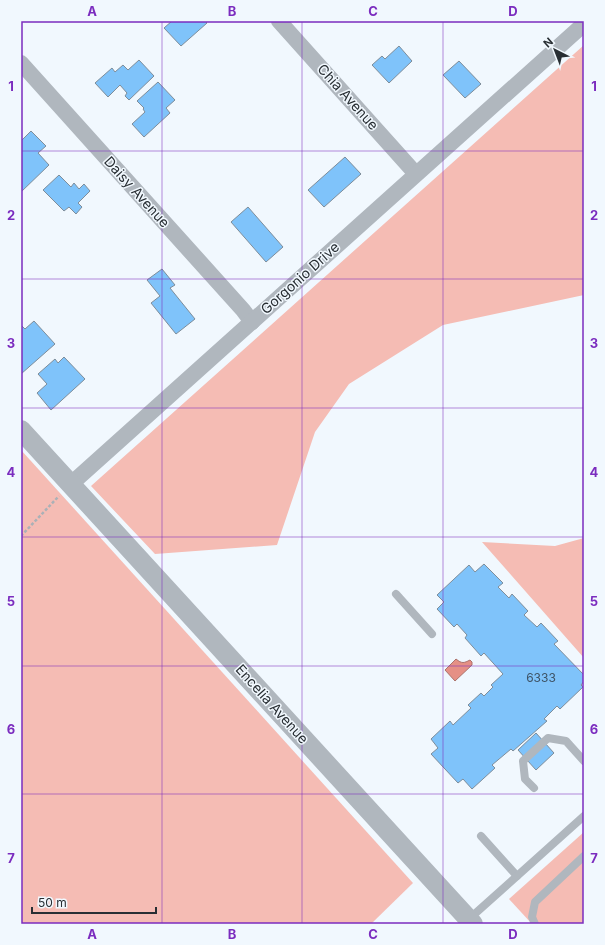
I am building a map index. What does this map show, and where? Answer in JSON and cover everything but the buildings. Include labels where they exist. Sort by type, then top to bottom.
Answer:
[{"type":"street","name":"Chia Avenue","points":[[279,21],[416,174]]},
{"type":"street","name":"Gorgonio Drive","points":[[70,484],[252,322],[582,23]]},
{"type":"street","name":"Daisy Avenue","points":[[21,63],[243,310],[252,322]]},
{"type":"street","name":"Encelia Avenue","points":[[21,430],[471,922]]},
{"type":"lane","points":[[396,594],[432,634]]},
{"type":"lane","points":[[534,788],[525,779],[523,761],[548,738],[566,741],[584,761]]},
{"type":"lane","points":[[471,922],[517,876],[584,816]]},
{"type":"lane","points":[[481,836],[517,876]]},
{"type":"lane","points":[[535,924],[532,917],[535,902],[584,856]]},
{"type":"path","points":[[21,536],[70,484]]},
{"type":"shaded area","points":[[584,45],[584,295],[443,325],[349,384],[315,432],[277,545],[155,554],[91,486]]},
{"type":"shaded area","points":[[21,450],[413,883],[371,924],[21,924]]},
{"type":"shaded area","points":[[584,538],[584,658],[482,542],[555,546]]},
{"type":"shaded area","points":[[456,659],[460,662],[470,660],[472,665],[455,681],[445,670]]},
{"type":"shaded area","points":[[584,832],[584,924],[532,924],[509,899]]}]
